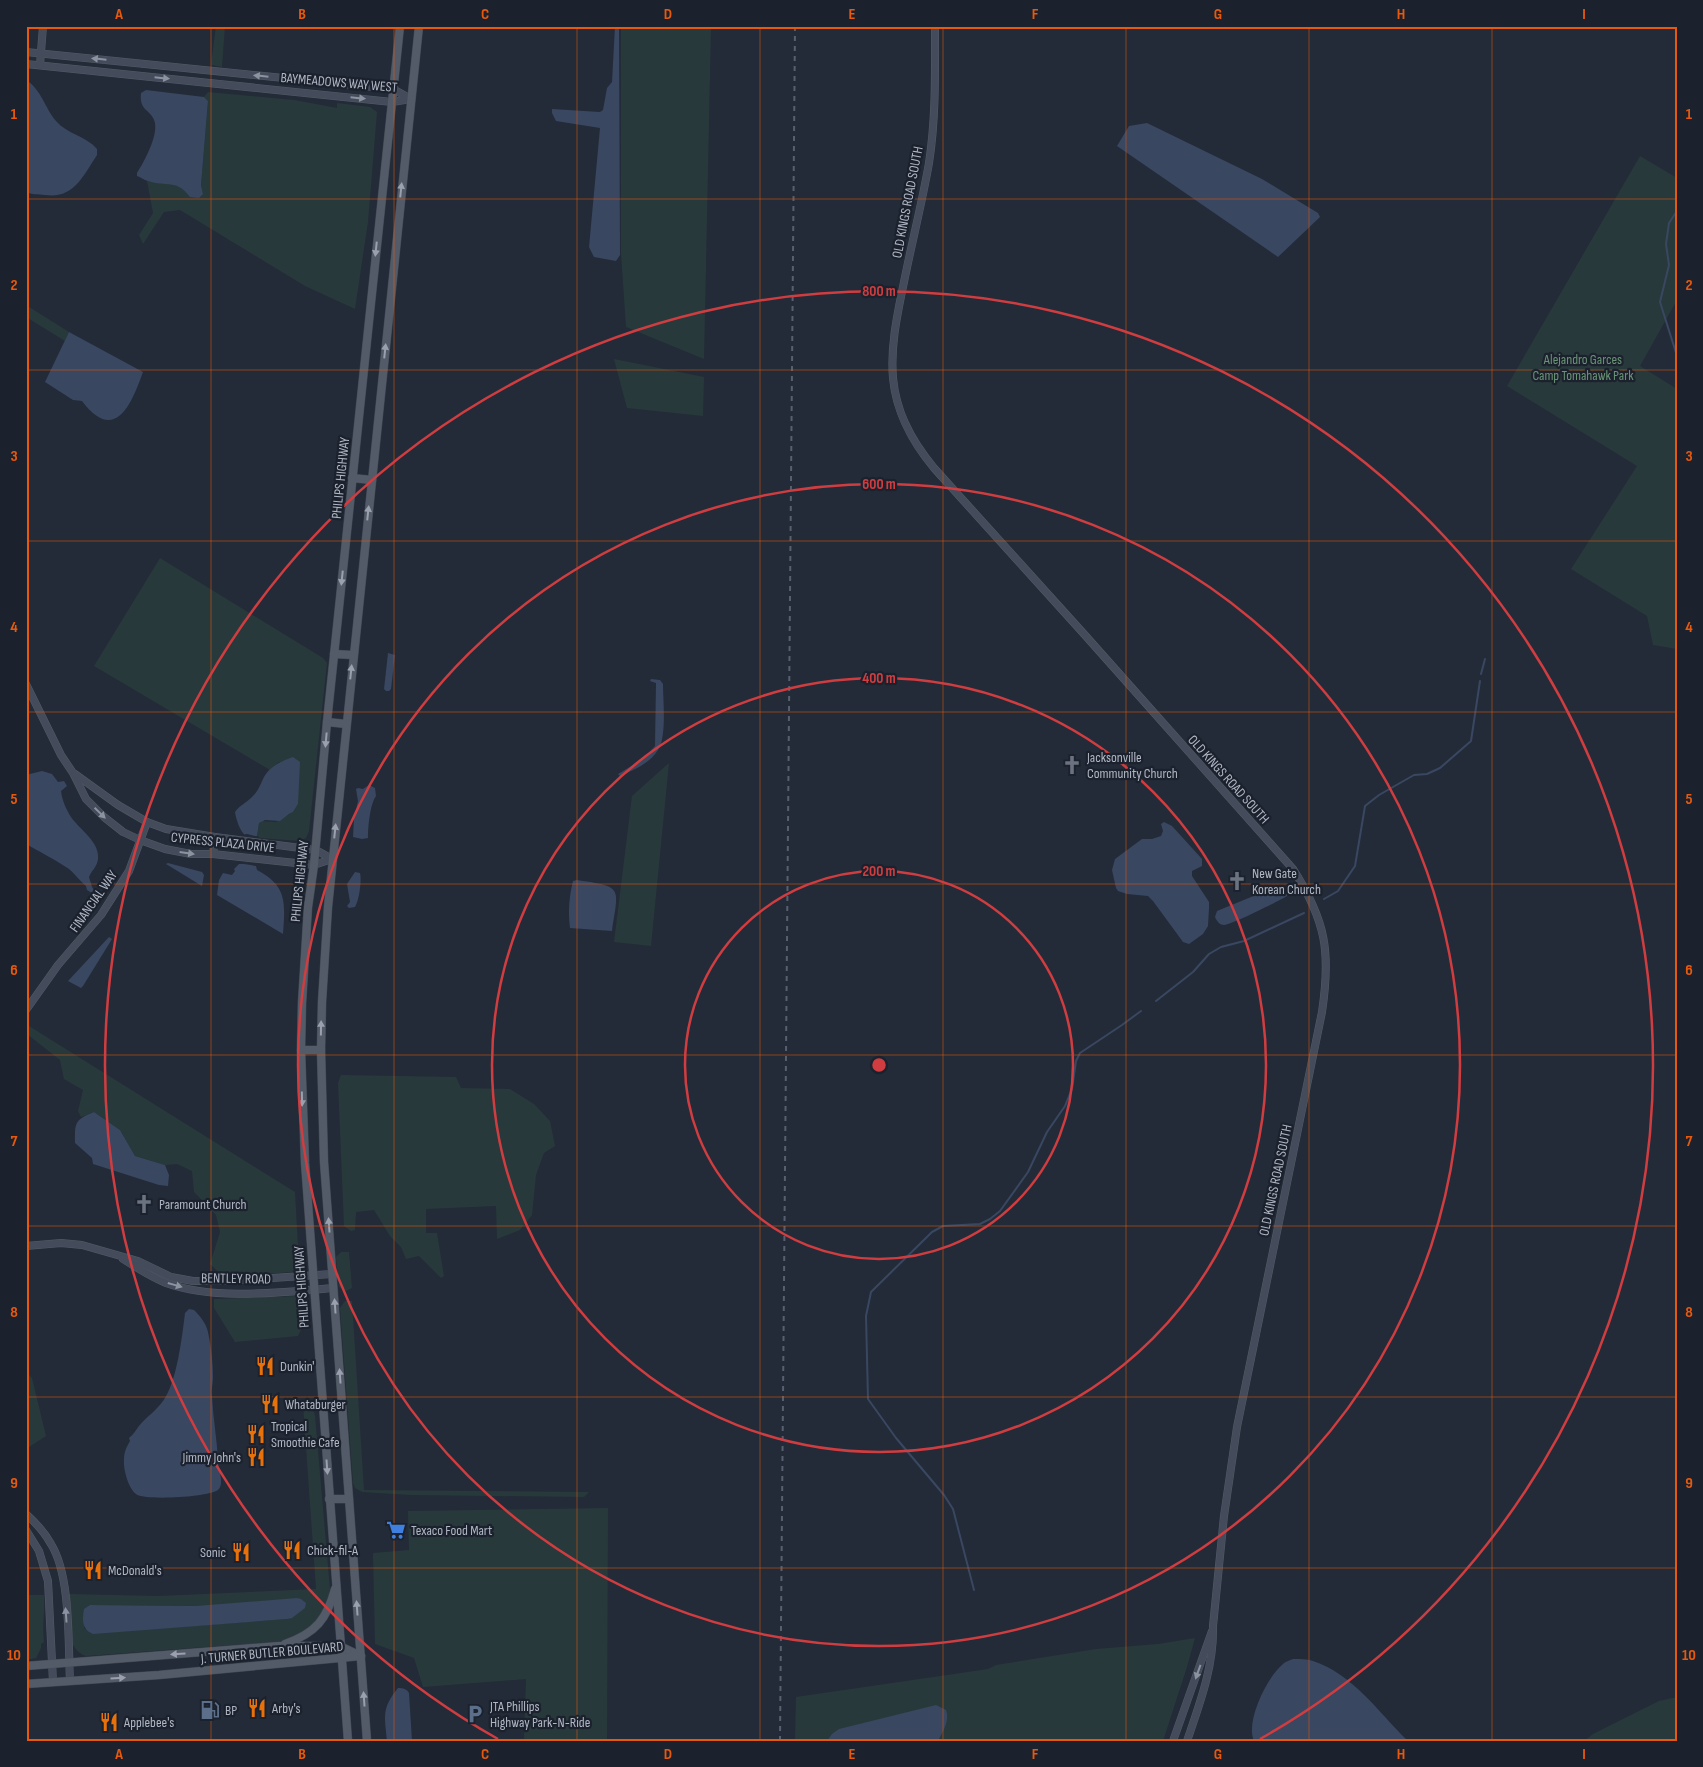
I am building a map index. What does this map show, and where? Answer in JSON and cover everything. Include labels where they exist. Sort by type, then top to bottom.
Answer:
[{"type":"main road","name":"PHILIPS HIGHWAY","points":[[348,1741],[304,1154],[302,1050],[306,940],[352,478],[400,26]]},
{"type":"main road","points":[[367,1741],[324,1162],[321,1050],[324,954],[332,859],[419,26]]},
{"type":"main road","points":[[352,478],[372,480]]},
{"type":"main road","points":[[334,654],[353,656]]},
{"type":"main road","points":[[327,722],[346,724]]},
{"type":"main road","points":[[302,1050],[321,1050]]},
{"type":"main road","points":[[329,1499],[349,1499]]},
{"type":"main road","points":[[279,1646],[305,1636],[317,1626],[330,1604],[336,1582]]},
{"type":"main road","name":"J. TURNER BUTLER BOULEVARD","points":[[26,1666],[279,1646],[340,1646],[361,1656]]},
{"type":"main road","name":"J. TURNER BUTLER BOULEVARD","points":[[26,1684],[341,1660],[361,1656]]},
{"type":"street","points":[[40,65],[43,26]]},
{"type":"street","name":"OLD KINGS ROAD SOUTH","points":[[935,26],[934,103],[929,161],[893,344],[893,380],[903,419],[919,448],[934,468],[1293,869],[1315,908],[1325,944],[1327,972],[1322,1012],[1231,1462],[1214,1626],[1214,1645],[1208,1674],[1187,1741]]},
{"type":"street","name":"BAYMEADOWS WAY WEST","points":[[26,52],[393,89],[411,99]]},
{"type":"street","name":"BAYMEADOWS WAY WEST","points":[[26,64],[392,102],[411,99]]},
{"type":"street","name":"CYPRESS PLAZA DRIVE","points":[[26,684],[61,755],[73,773],[86,799],[123,832],[165,849],[191,854],[237,856],[314,865],[332,859]]},
{"type":"street","name":"CYPRESS PLAZA DRIVE","points":[[73,773],[118,805],[147,822],[166,829],[316,850],[332,859]]},
{"type":"street","name":"FINANCIAL WAY","points":[[26,1010],[54,971],[101,915],[129,871],[147,822]]},
{"type":"street","points":[[213,854],[216,837]]},
{"type":"street","name":"BENTLEY ROAD","points":[[26,1246],[75,1244],[117,1254],[138,1261],[171,1277],[188,1281],[226,1281],[332,1274]]},
{"type":"street","name":"BENTLEY ROAD","points":[[117,1254],[154,1278],[188,1289],[220,1293],[252,1293],[333,1288]]},
{"type":"street","points":[[26,1514],[52,1544],[62,1576],[70,1681]]},
{"type":"street","points":[[26,1530],[39,1551],[48,1581],[53,1682]]},
{"type":"street","name":"OLD KINGS ROAD SOUTH","points":[[1173,1741],[1214,1626]]},
{"type":"green space","points":[[216,26],[225,26],[222,67],[211,65]]},
{"type":"green space","points":[[621,26],[711,26],[704,359],[626,327],[621,253]]},
{"type":"green space","points":[[208,92],[294,100],[337,108],[337,103],[370,107],[377,112],[368,222],[355,309],[305,286],[180,210],[164,212],[143,244],[139,235],[153,213],[147,181],[173,184],[203,194],[201,185],[208,101],[204,97]]},
{"type":"green space","name":"Alejandro Garces Camp Tomahawk Park","points":[[1640,156],[1677,178],[1677,300],[1640,366],[1677,389],[1677,649],[1653,645],[1647,616],[1571,569],[1637,466],[1507,386]]},
{"type":"green space","points":[[26,305],[69,332],[65,341],[26,317]]},
{"type":"green space","points":[[614,359],[704,377],[703,416],[627,408]]},
{"type":"green space","points":[[160,558],[323,658],[327,663],[309,831],[306,838],[300,841],[260,838],[257,836],[261,821],[276,822],[293,812],[298,804],[298,784],[279,762],[270,770],[94,666]]},
{"type":"green space","points":[[669,763],[651,946],[614,942],[632,796]]},
{"type":"green space","points":[[29,1026],[295,1192],[299,1264],[292,1272],[224,1277],[210,1264],[220,1232],[216,1215],[194,1192],[192,1171],[177,1164],[165,1165],[135,1156],[120,1130],[94,1112],[81,1117],[78,1111],[83,1090],[64,1079],[60,1060],[27,1034]]},
{"type":"green space","points":[[341,1075],[456,1077],[461,1088],[510,1089],[534,1104],[550,1121],[555,1146],[544,1153],[536,1175],[532,1215],[520,1230],[497,1239],[496,1206],[426,1209],[426,1233],[437,1233],[444,1276],[441,1278],[419,1256],[406,1259],[401,1247],[390,1236],[374,1210],[356,1212],[355,1230],[351,1231],[344,1226],[338,1083]]},
{"type":"green space","points":[[341,1252],[349,1252],[352,1288],[346,1291],[339,1287],[336,1257]]},
{"type":"green space","points":[[300,1296],[304,1323],[298,1336],[235,1342],[214,1308],[214,1299]]},
{"type":"green space","points":[[345,1301],[352,1301],[364,1490],[589,1492],[584,1497],[411,1495],[362,1492],[355,1488],[353,1483],[340,1308]]},
{"type":"green space","points":[[26,1372],[32,1378],[46,1436],[26,1449]]},
{"type":"green space","points":[[303,1404],[308,1405],[314,1411],[315,1416],[330,1589],[323,1613],[312,1628],[299,1636],[270,1643],[86,1656],[78,1652],[73,1645],[69,1594],[158,1596],[316,1589]],"holes":[[[90,1605],[196,1606],[287,1619],[90,1633],[84,1628]]]},
{"type":"green space","points":[[608,1508],[607,1741],[524,1741],[526,1679],[423,1687],[414,1658],[375,1644],[373,1553],[409,1550],[408,1511]]},
{"type":"green space","points":[[26,1595],[44,1595],[44,1642],[41,1644],[36,1658],[26,1660],[26,1635],[29,1631]]},
{"type":"green space","points":[[1195,1638],[1163,1741],[795,1741],[796,1697],[988,1669],[996,1665],[1096,1649],[1158,1644]]},
{"type":"green space","points":[[1677,1697],[1677,1741],[1584,1741],[1593,1734],[1659,1701]]},
{"type":"water","points":[[615,26],[619,26],[620,255],[616,261],[594,257],[589,247],[600,128],[556,121],[552,113],[552,109],[600,112],[603,110],[607,88],[612,82]]},
{"type":"water","points":[[26,80],[35,88],[52,116],[60,125],[88,141],[97,149],[97,155],[82,178],[71,190],[63,193],[45,195],[26,192]]},
{"type":"water","points":[[146,90],[204,97],[208,101],[201,185],[203,194],[199,198],[190,197],[185,191],[171,184],[154,183],[137,176],[155,132],[154,120],[143,107],[141,99],[141,93]]},
{"type":"water","points":[[1147,123],[1262,179],[1318,213],[1320,217],[1278,257],[1117,146],[1129,126]]},
{"type":"water","points":[[69,332],[143,372],[128,406],[121,415],[113,419],[104,419],[94,414],[82,401],[73,400],[45,382]]},
{"type":"water","points":[[388,653],[395,655],[391,689],[386,691],[384,689]]},
{"type":"water","points":[[651,679],[660,680],[663,684],[664,728],[661,744],[655,755],[636,769],[620,776],[618,774],[643,759],[655,746],[656,683],[650,681]]},
{"type":"water","points":[[293,757],[300,762],[298,804],[293,812],[280,821],[265,820],[259,823],[257,836],[255,836],[252,865],[256,866],[257,870],[267,876],[279,889],[284,905],[283,934],[217,895],[219,880],[223,873],[232,875],[235,871],[234,869],[239,864],[243,864],[246,836],[237,822],[235,812],[254,795],[264,777],[273,767]]},
{"type":"water","points":[[42,771],[52,774],[58,782],[64,781],[67,786],[61,791],[66,808],[71,817],[89,836],[96,847],[98,859],[89,877],[96,893],[95,895],[87,890],[86,886],[69,869],[26,844],[26,775]]},
{"type":"water","points":[[369,785],[375,788],[376,796],[371,810],[368,838],[362,839],[353,837],[354,818],[358,801],[356,789],[363,789]]},
{"type":"water","points":[[1164,822],[1172,826],[1202,859],[1202,866],[1192,871],[1192,876],[1209,902],[1208,926],[1203,934],[1189,944],[1183,942],[1148,896],[1118,891],[1112,870],[1115,859],[1142,839],[1152,839],[1161,836],[1163,831],[1161,824]]},
{"type":"water","points":[[166,864],[202,872],[204,875],[202,886]]},
{"type":"water","points":[[355,872],[360,873],[360,890],[355,907],[349,908],[347,906],[350,902],[347,884]]},
{"type":"water","points":[[577,880],[610,887],[614,891],[616,905],[612,931],[570,928],[569,910],[571,893],[573,881]]},
{"type":"water","points":[[1284,886],[1288,891],[1287,896],[1245,917],[1224,925],[1219,924],[1215,917],[1217,911],[1268,890]]},
{"type":"water","points":[[109,937],[112,939],[83,986],[81,988],[68,981]]},
{"type":"water","points":[[94,1112],[120,1130],[135,1156],[165,1165],[169,1175],[168,1186],[159,1185],[93,1164],[92,1158],[75,1143],[75,1136],[79,1120]]},
{"type":"water","points":[[189,1309],[194,1310],[203,1320],[209,1337],[213,1366],[212,1391],[221,1484],[218,1490],[203,1495],[163,1498],[141,1496],[133,1491],[128,1483],[124,1467],[125,1452],[130,1441],[129,1438],[160,1405],[168,1393],[178,1359],[185,1313]]},
{"type":"water","points":[[297,1598],[306,1603],[305,1608],[292,1618],[287,1619],[93,1634],[87,1630],[83,1621],[84,1609],[90,1605],[196,1606]]},
{"type":"water","points":[[1293,1659],[1313,1661],[1327,1667],[1353,1684],[1408,1741],[1254,1741],[1252,1723],[1264,1689],[1277,1670],[1284,1663]]},
{"type":"water","points":[[398,1688],[405,1689],[409,1693],[412,1741],[387,1741],[385,1713],[389,1702]]},
{"type":"water","points":[[936,1705],[946,1710],[947,1714],[945,1726],[938,1741],[827,1741],[839,1729]]},
{"type":"pier","points":[[247,834],[259,837],[257,839],[254,863],[257,866],[237,863],[241,861],[244,838],[241,835]]},
{"type":"waterway","points":[[1677,211],[1669,223],[1666,244],[1669,265],[1660,302],[1677,356]]},
{"type":"waterway","points":[[1481,674],[1485,659]]},
{"type":"waterway","points":[[1324,899],[1338,891],[1355,866],[1365,806],[1379,795],[1414,775],[1427,774],[1440,768],[1471,741],[1480,681]]},
{"type":"waterway","points":[[1156,1001],[1193,972],[1209,954],[1221,947],[1244,941],[1304,913]]},
{"type":"waterway","points":[[974,1590],[953,1509],[944,1495],[896,1438],[868,1399],[866,1316],[871,1292],[932,1232],[943,1226],[980,1224],[1000,1211],[1028,1172],[1047,1132],[1065,1106],[1072,1089],[1076,1061],[1080,1053],[1141,1011]]},
{"type":"railway","points":[[780,1741],[795,26]]},
{"type":"place","name":"Jacksonville Community Church","points":[[1072,765]]},
{"type":"place","name":"New Gate Korean Church","points":[[1237,881]]},
{"type":"place","name":"Paramount Church","points":[[144,1204]]},
{"type":"place","name":"Dunkin'","points":[[265,1366]]},
{"type":"place","name":"Whataburger","points":[[270,1404]]},
{"type":"place","name":"Tropical Smoothie Cafe","points":[[256,1434]]},
{"type":"place","name":"Jimmy John's","points":[[256,1457]]},
{"type":"place","name":"Texaco Food Mart","points":[[396,1530]]},
{"type":"place","name":"Chick-fil-A","points":[[292,1550]]},
{"type":"place","name":"Sonic","points":[[241,1552]]},
{"type":"place","name":"McDonald's","points":[[93,1570]]},
{"type":"place","name":"Arby's","points":[[257,1708]]},
{"type":"place","name":"BP","points":[[210,1710]]},
{"type":"place","name":"JTA Phillips Highway Park-N-Ride","points":[[475,1714]]},
{"type":"place","name":"Applebee's","points":[[109,1722]]}]
